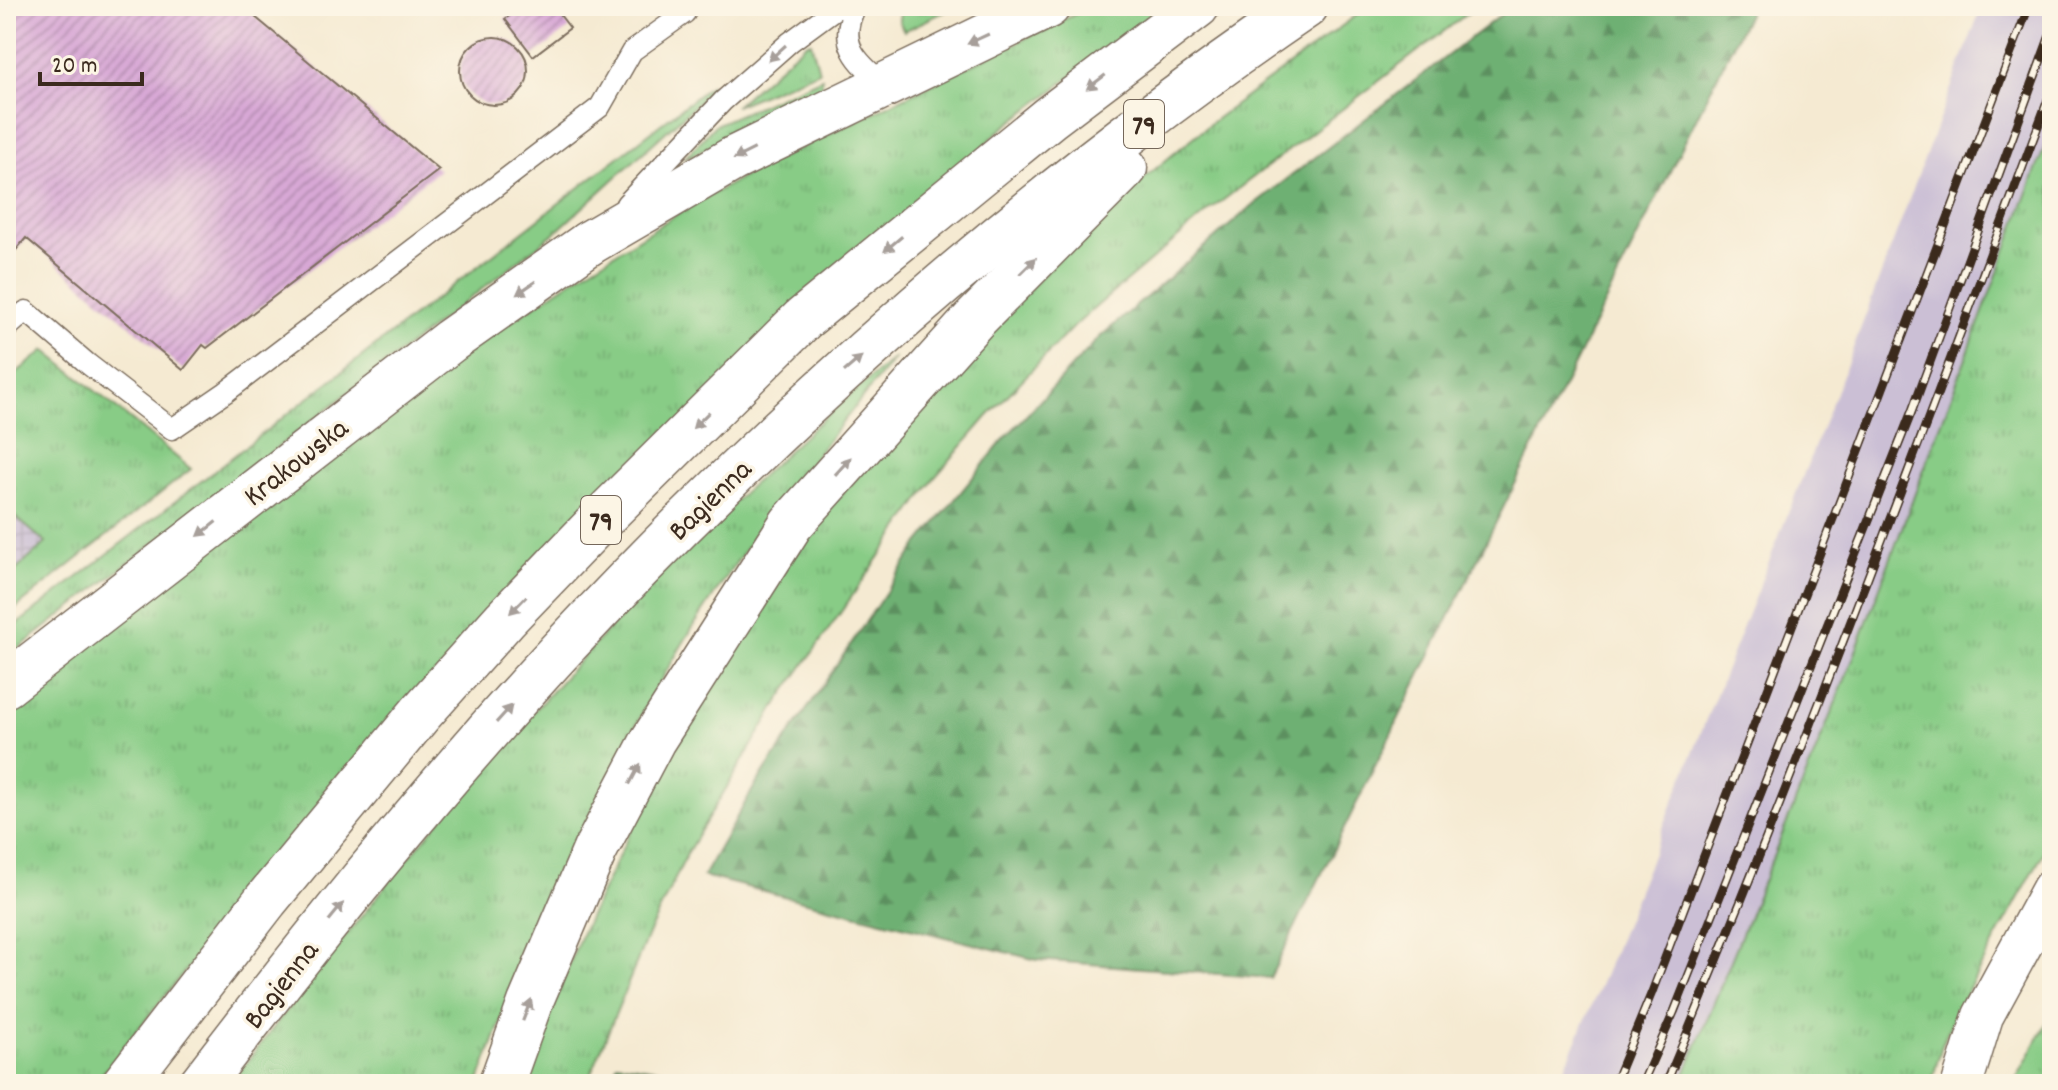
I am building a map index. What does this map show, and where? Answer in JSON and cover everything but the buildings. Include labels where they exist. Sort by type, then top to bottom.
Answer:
[{"type":"main road","name":"Krakowska","points":[[6,685],[450,341],[589,243],[733,159],[1048,6]]},
{"type":"main road","name":"Bagienna","points":[[124,1084],[266,900],[384,757],[505,619],[609,511],[803,319],[1012,147],[1197,6]]},
{"type":"main road","name":"Bagienna","points":[[201,1084],[337,910],[472,750],[651,556],[794,415],[1046,199],[1242,50],[1306,6]]},
{"type":"main road","points":[[501,1084],[530,1003],[595,850],[653,740],[791,524],[973,321],[1242,50]]},
{"type":"street","points":[[1962,1084],[1983,1016],[2052,889]]},
{"type":"lane","points":[[589,243],[723,101],[790,42],[839,6]]},
{"type":"lane","points":[[856,6],[852,13],[848,43],[854,57],[884,84]]},
{"type":"lane","points":[[6,329],[26,311],[172,429],[239,383],[600,107],[632,51],[686,8]]},
{"type":"shaded area","points":[[1982,6],[2052,6],[2052,128],[1848,672],[1681,1084],[1558,1084],[1605,974],[1843,375]]},
{"type":"shaded area","points":[[6,509],[46,543],[6,579]]},
{"type":"green space","points":[[900,6],[956,6],[904,31],[899,21]]},
{"type":"green space","points":[[1092,6],[1164,6],[997,133],[252,888],[94,1084],[6,1084],[6,709],[483,340],[574,279],[682,211],[759,168]]},
{"type":"green space","points":[[1369,6],[1477,6],[1209,211],[1069,331],[987,417],[936,476],[778,702],[689,850],[649,932],[587,1084],[522,1084],[583,930],[650,791],[691,717],[779,576],[834,502],[1089,224],[1212,122]]},
{"type":"green space","points":[[1512,6],[1752,6],[1270,978],[1037,960],[703,876],[753,789],[917,546],[1005,438],[1100,337],[1252,206]]},
{"type":"green space","points":[[807,42],[811,42],[819,71],[735,106]]},
{"type":"green space","points":[[822,78],[822,89],[683,160],[715,125]]},
{"type":"green space","points":[[711,85],[714,88],[558,230],[6,658],[6,633]]},
{"type":"green space","points":[[2052,128],[2052,837],[1955,1014],[1931,1084],[1681,1084],[1848,672]]},
{"type":"green space","points":[[45,350],[191,469],[6,616],[6,579],[46,543],[6,509],[6,381]]},
{"type":"green space","points":[[895,357],[757,534],[706,607],[652,697],[569,859],[521,971],[478,1084],[230,1084],[382,891],[542,702],[713,522],[802,438]]},
{"type":"green space","points":[[2052,1013],[2052,1084],[2016,1084],[2015,1081]]},
{"type":"green space","points":[[617,1063],[755,1084],[610,1084]]},
{"type":"railway","points":[[1614,1084],[1652,992],[2029,6]]},
{"type":"railway","points":[[1642,1084],[1674,1012],[1912,411],[2052,30]]},
{"type":"railway","points":[[1666,1084],[1815,713],[2052,89]]}]
